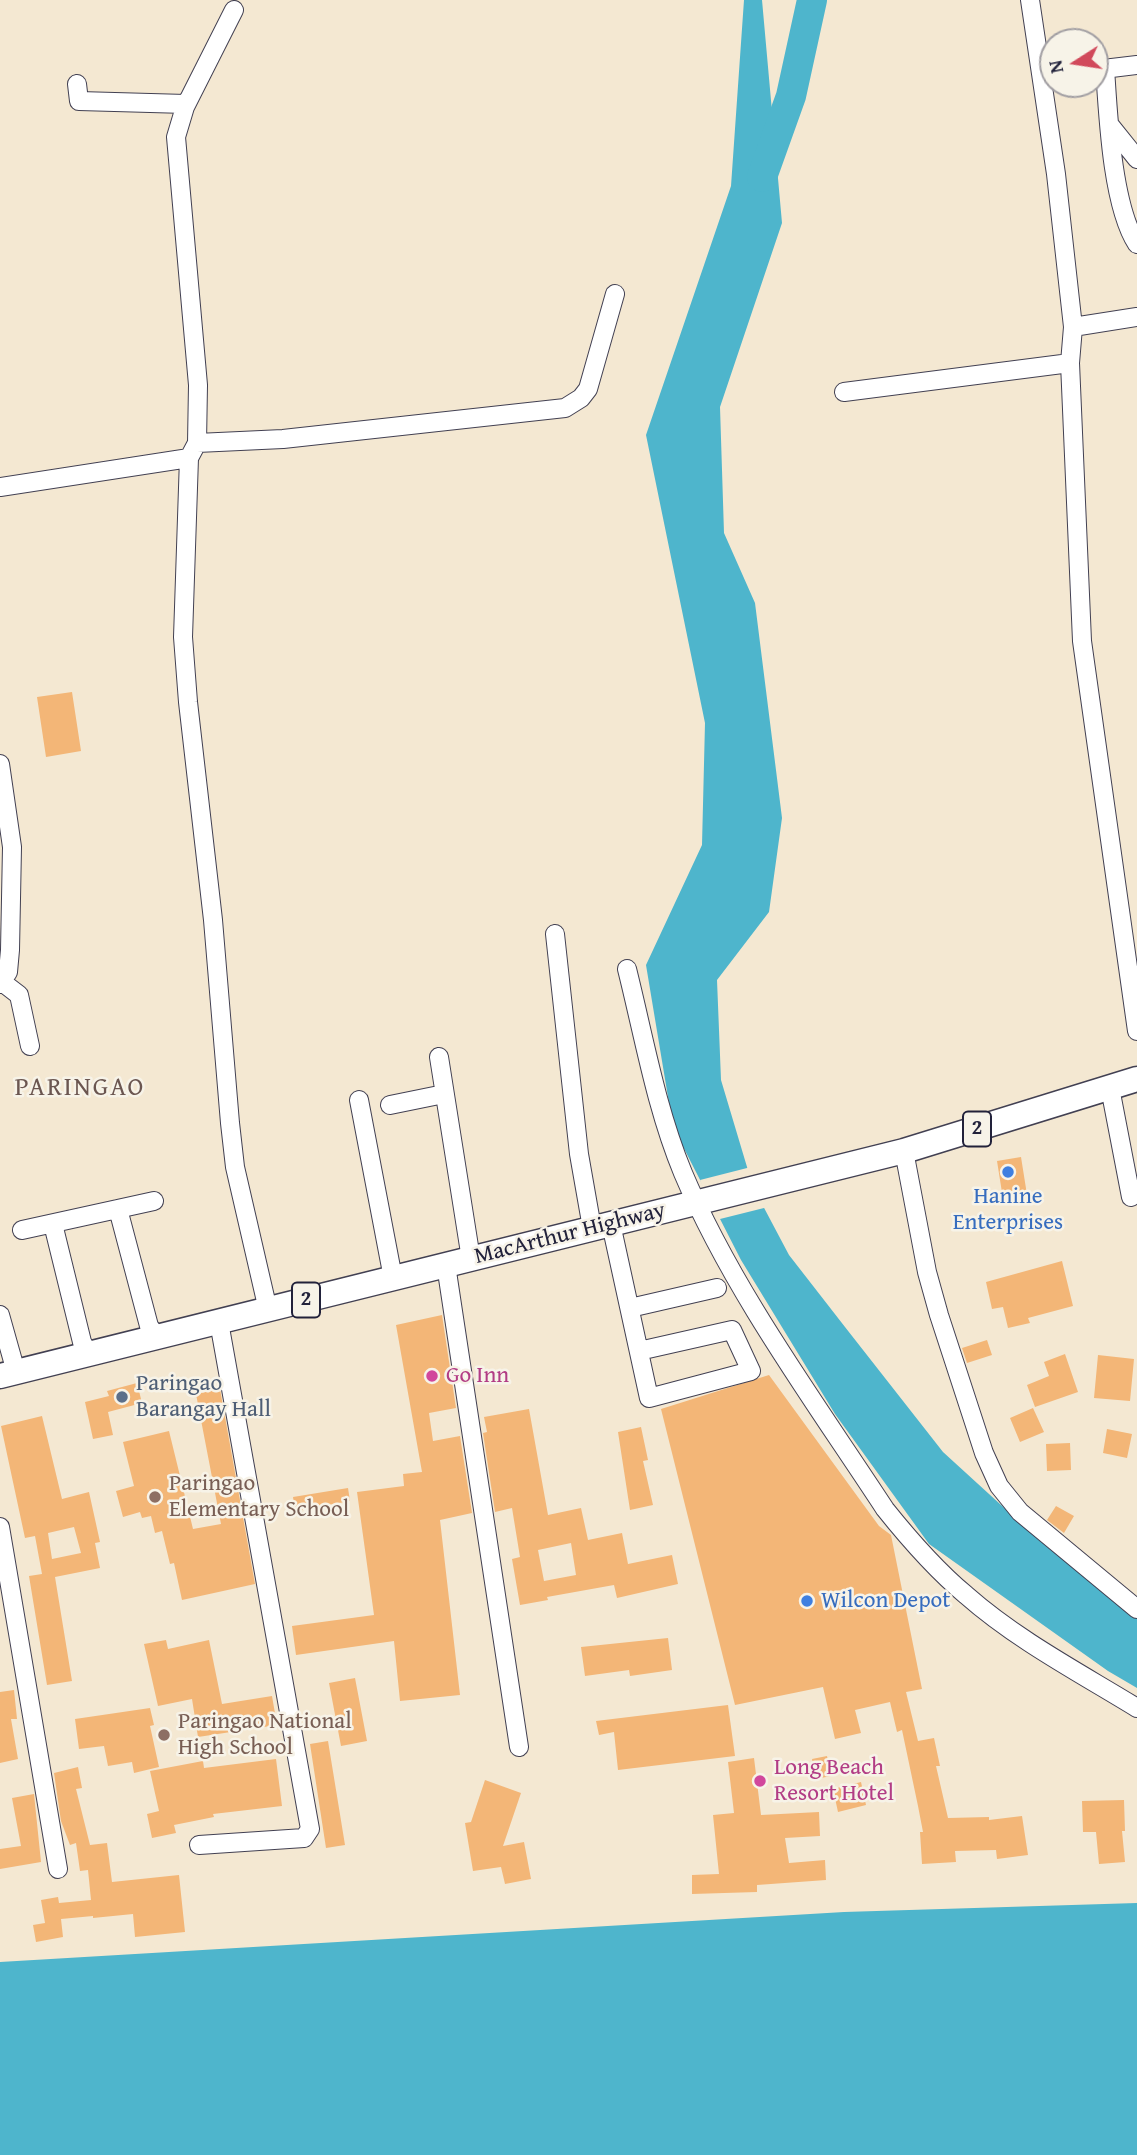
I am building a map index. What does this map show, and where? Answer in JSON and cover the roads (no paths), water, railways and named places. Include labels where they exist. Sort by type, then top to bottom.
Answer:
[{"type":"highway","name":"MacArthur Highway","points":[[8,1374],[904,1151],[1137,1079]]},
{"type":"street","points":[[1030,0],[1039,41]]},
{"type":"street","points":[[234,10],[186,104],[176,137],[198,385],[183,637],[211,895],[230,1123],[236,1167],[268,1310]]},
{"type":"street","points":[[1109,68],[1137,65]]},
{"type":"street","points":[[77,84],[79,101],[186,104]]},
{"type":"street","points":[[1049,98],[1073,327],[1070,363],[1082,641],[1137,1031]]},
{"type":"street","points":[[1105,98],[1125,218],[1137,244]]},
{"type":"street","points":[[1109,124],[1137,159]]},
{"type":"street","points":[[1125,218],[1137,200]]},
{"type":"street","points":[[0,487],[193,450],[565,408],[582,398],[588,389],[615,294]]},
{"type":"street","points":[[1073,327],[1137,317]]},
{"type":"street","points":[[844,392],[1070,363]]},
{"type":"street","points":[[0,764],[12,847],[10,950],[8,972],[1,983],[19,995],[30,1046]]},
{"type":"street","points":[[555,934],[579,1154],[630,1308],[639,1351],[649,1398],[751,1371],[732,1330],[639,1351]]},
{"type":"street","points":[[627,969],[665,1125],[701,1202],[761,1317],[885,1509],[905,1534],[976,1603],[1049,1654],[1137,1708]]},
{"type":"street","points":[[439,1057],[471,1259]]},
{"type":"street","points":[[1110,1088],[1131,1197]]},
{"type":"street","points":[[390,1105],[444,1094]]},
{"type":"street","points":[[359,1100],[393,1278]]},
{"type":"street","points":[[904,1151],[927,1272],[939,1315],[984,1453],[999,1486],[1020,1512],[1137,1609]]},
{"type":"street","points":[[22,1230],[153,1201]]},
{"type":"street","points":[[118,1209],[149,1326],[157,1337]]},
{"type":"street","points":[[53,1224],[82,1342],[89,1354]]},
{"type":"street","points":[[446,1265],[519,1746]]},
{"type":"street","points":[[630,1308],[717,1288]]},
{"type":"street","points":[[0,1315],[8,1374]]},
{"type":"street","points":[[199,1845],[304,1838],[310,1829],[219,1322]]},
{"type":"street","points":[[0,1527],[58,1869]]},
{"type":"water","points":[[744,0],[762,0],[782,223],[720,407],[724,533],[755,603],[782,818],[769,912],[717,980],[721,1080],[753,1187],[789,1255],[943,1452],[1046,1546],[1137,1617],[1137,1688],[1108,1671],[929,1544],[835,1414],[741,1260],[673,1127],[646,965],[702,845],[705,723],[646,435],[731,186]]},
{"type":"water","points":[[1137,1903],[1137,2155],[0,2155],[0,1962],[844,1912]]},
{"type":"waterway","points":[[762,177],[791,96],[812,0]]},
{"type":"place","name":"Hanine Enterprises","points":[[1008,1172]]},
{"type":"place","name":"Go Inn","points":[[432,1376]]},
{"type":"place","name":"Paringao Barangay Hall","points":[[122,1397]]},
{"type":"place","name":"Paringao Elementary School","points":[[155,1497]]},
{"type":"place","name":"Wilcon Depot","points":[[807,1601]]},
{"type":"place","name":"Paringao National High School","points":[[164,1735]]},
{"type":"place","name":"Long Beach Resort Hotel","points":[[760,1781]]},
{"type":"district","name":"PARINGAO","points":[[80,1088]]}]
